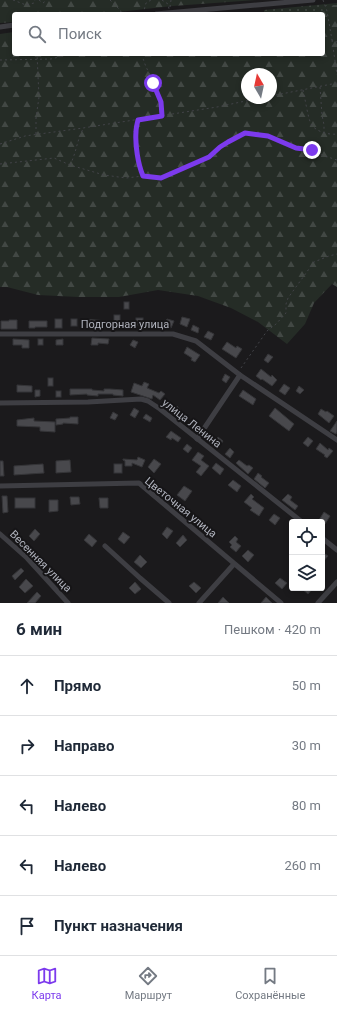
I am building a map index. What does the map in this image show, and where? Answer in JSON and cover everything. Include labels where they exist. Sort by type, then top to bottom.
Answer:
[{"type":"street","points":[[178,12],[312,0]]},
{"type":"street","points":[[0,27],[12,26]]},
{"type":"street","name":"Подгорная улица","points":[[0,334],[173,334],[196,341],[239,373],[337,440]]},
{"type":"street","points":[[197,439],[239,373]]},
{"type":"street","name":"улица Ленина","points":[[0,403],[88,402],[141,399],[148,401],[298,519]]},
{"type":"street","name":"Цветочная улица","points":[[0,486],[138,483],[281,603]]},
{"type":"street","name":"Весенняя улица","points":[[0,534],[27,558],[68,603]]},
{"type":"street","points":[[325,540],[337,550]]},
{"type":"street","points":[[105,546],[169,603]]},
{"type":"street","points":[[199,603],[234,564]]},
{"type":"street","points":[[318,603],[337,582]]},
{"type":"path","points":[[13,0],[26,5],[34,3],[36,0]]},
{"type":"path","points":[[39,0],[43,3],[47,0]]},
{"type":"path","points":[[110,0],[121,12]]},
{"type":"path","points":[[144,12],[146,3],[151,0]]},
{"type":"path","points":[[162,0],[168,4],[170,9],[171,0]]},
{"type":"path","points":[[323,0],[327,11],[337,75]]},
{"type":"path","points":[[332,40],[337,42]]},
{"type":"path","points":[[0,60],[51,59],[64,56]]},
{"type":"path","points":[[142,56],[161,102],[162,116]]},
{"type":"path","points":[[36,134],[36,118],[39,97],[37,59]]},
{"type":"path","points":[[277,95],[337,83]]},
{"type":"path","points":[[320,86],[324,132]]},
{"type":"path","points":[[303,89],[311,124],[316,129],[331,134],[337,134]]},
{"type":"path","points":[[0,144],[36,134],[217,108],[241,102]]},
{"type":"path","points":[[138,120],[136,132],[137,148],[140,169],[143,176]]},
{"type":"path","points":[[70,165],[83,128]]},
{"type":"path","points":[[0,164],[54,158],[70,165],[104,175],[126,178],[143,176],[161,178],[209,157],[224,144],[245,133],[268,136],[296,148],[312,150],[337,160]]},
{"type":"path","points":[[239,373],[267,331],[276,324],[286,312],[288,298],[314,262],[337,254]]},
{"type":"green space","points":[[0,0],[256,0],[173,6],[118,12],[12,12],[12,22],[0,23]]},
{"type":"green space","points":[[337,3],[337,118],[325,29],[325,12],[264,12],[264,10]]},
{"type":"green space","points":[[337,5],[337,287],[332,284],[314,303],[305,324],[287,344],[258,322],[231,308],[198,296],[158,290],[119,297],[78,297],[38,295],[7,287],[0,287],[0,34],[12,32],[12,56],[325,56],[325,12],[323,12],[322,6]]},
{"type":"building","points":[[124,302],[129,302],[129,309],[124,309]]},
{"type":"building","points":[[114,315],[120,315],[120,323],[114,323]]},
{"type":"building","points":[[182,317],[190,319],[187,327],[180,324]]},
{"type":"building","points":[[136,318],[143,318],[143,325],[136,325]]},
{"type":"building","points":[[55,319],[62,319],[62,328],[55,328]]},
{"type":"building","points":[[71,319],[77,319],[77,326],[71,326]]},
{"type":"building","points":[[84,319],[107,321],[107,328],[102,328],[102,324],[84,327]]},
{"type":"building","points":[[167,319],[174,321],[171,328],[164,326]]},
{"type":"building","points":[[17,320],[17,329],[1,329],[1,321]]},
{"type":"building","points":[[29,321],[47,321],[47,327],[29,328]]},
{"type":"building","points":[[193,325],[199,328],[198,333],[191,330]]},
{"type":"building","points":[[208,331],[214,334],[211,340],[204,337]]},
{"type":"building","points":[[92,338],[109,339],[108,344],[98,343],[98,345],[91,345]]},
{"type":"building","points":[[13,339],[29,340],[29,348],[22,348],[22,345],[13,345]]},
{"type":"building","points":[[38,339],[43,339],[43,345],[38,345]]},
{"type":"building","points":[[63,339],[63,345],[56,345],[56,340]]},
{"type":"building","points":[[133,340],[138,342],[135,348],[130,345]]},
{"type":"building","points":[[227,342],[236,348],[237,346],[242,349],[236,358],[222,349]]},
{"type":"building","points":[[187,347],[200,355],[195,362],[184,353]]},
{"type":"building","points":[[268,354],[273,357],[268,363],[264,360]]},
{"type":"building","points":[[261,369],[271,377],[272,375],[277,380],[272,386],[256,376]]},
{"type":"building","points":[[225,374],[230,377],[226,383],[222,380]]},
{"type":"building","points":[[48,378],[53,378],[53,386],[48,386]]},
{"type":"building","points":[[144,382],[149,384],[147,388],[159,393],[161,391],[165,394],[160,400],[153,395],[152,399],[131,392],[134,383],[142,386]]},
{"type":"building","points":[[284,384],[290,388],[285,395],[279,391]]},
{"type":"building","points":[[17,385],[32,386],[32,392],[17,392]]},
{"type":"building","points":[[299,386],[304,390],[300,394],[296,391]]},
{"type":"building","points":[[70,389],[92,389],[104,391],[104,389],[123,390],[123,396],[113,394],[98,394],[98,396],[87,394],[70,395]]},
{"type":"building","points":[[35,390],[40,390],[40,396],[35,397]]},
{"type":"building","points":[[243,390],[256,399],[253,405],[239,396]]},
{"type":"building","points":[[56,391],[61,391],[61,397],[56,397]]},
{"type":"building","points":[[177,406],[185,416],[181,420],[171,413]]},
{"type":"building","points":[[134,408],[139,411],[135,418],[130,415]]},
{"type":"building","points":[[275,408],[294,424],[289,431],[269,416]]},
{"type":"building","points":[[321,409],[334,416],[329,423],[318,414]]},
{"type":"building","points":[[113,412],[118,415],[115,420],[110,418]]},
{"type":"building","points":[[146,414],[152,418],[150,422],[143,418]]},
{"type":"building","points":[[78,417],[78,424],[63,423],[56,425],[56,419]]},
{"type":"building","points":[[34,418],[34,421],[55,422],[55,432],[40,431],[40,427],[17,426],[17,420]]},
{"type":"building","points":[[337,421],[337,432],[336,434],[330,431]]},
{"type":"building","points":[[196,422],[200,426],[196,431],[192,428]]},
{"type":"building","points":[[171,431],[181,438],[178,442],[172,438],[171,440],[166,437]]},
{"type":"building","points":[[218,437],[223,441],[218,448],[213,445]]},
{"type":"building","points":[[308,437],[313,441],[308,447],[303,443]]},
{"type":"building","points":[[320,443],[328,450],[329,448],[333,451],[327,458],[316,449]]},
{"type":"building","points":[[187,444],[192,448],[188,453],[183,449]]},
{"type":"building","points":[[230,448],[234,452],[230,458],[225,454]]},
{"type":"building","points":[[198,452],[204,456],[201,460],[209,466],[201,476],[196,472],[201,466],[192,460]]},
{"type":"building","points":[[138,457],[145,460],[142,467],[132,463],[132,466],[125,466],[125,461],[123,459],[137,460]]},
{"type":"building","points":[[154,459],[161,464],[154,473],[148,467]]},
{"type":"building","points":[[70,460],[71,472],[56,473],[56,461]]},
{"type":"building","points":[[239,460],[247,466],[249,465],[253,468],[248,474],[236,463]]},
{"type":"building","points":[[0,461],[3,461],[4,476],[0,476]]},
{"type":"building","points":[[216,463],[224,469],[220,475],[212,468]]},
{"type":"building","points":[[43,464],[44,473],[14,475],[14,466]]},
{"type":"building","points":[[114,464],[122,464],[122,473],[114,473]]},
{"type":"building","points":[[258,473],[269,483],[265,488],[254,479]]},
{"type":"building","points":[[233,480],[241,486],[237,492],[228,485]]},
{"type":"building","points":[[184,486],[192,491],[185,501],[177,495]]},
{"type":"building","points":[[251,494],[254,497],[252,499],[264,508],[259,516],[250,510],[252,508],[244,502]]},
{"type":"building","points":[[288,494],[292,497],[290,500],[298,506],[295,510],[282,500]]},
{"type":"building","points":[[2,496],[7,496],[8,512],[3,513]]},
{"type":"building","points":[[70,497],[79,497],[80,504],[71,505]]},
{"type":"building","points":[[15,498],[35,498],[35,508],[15,508]]},
{"type":"building","points":[[99,498],[108,498],[108,508],[100,508]]},
{"type":"building","points":[[49,500],[58,500],[58,511],[49,512]]},
{"type":"building","points":[[324,512],[330,516],[325,524],[325,519],[320,519]]},
{"type":"building","points":[[274,514],[280,518],[275,525],[269,520]]},
{"type":"building","points":[[167,527],[173,531],[167,539],[162,534]]},
{"type":"building","points":[[35,529],[40,534],[34,541],[29,536]]},
{"type":"building","points":[[123,532],[130,537],[124,544],[118,539]]},
{"type":"building","points":[[89,534],[97,541],[92,547],[84,540]]},
{"type":"building","points":[[183,535],[187,540],[180,547],[176,543]]},
{"type":"building","points":[[235,536],[238,539],[236,542],[241,546],[236,552],[230,547],[232,545],[229,542]]},
{"type":"building","points":[[248,550],[254,555],[248,562],[242,556]]},
{"type":"building","points":[[140,555],[147,562],[141,568],[134,562]]},
{"type":"building","points":[[21,568],[24,571],[15,580],[12,576]]},
{"type":"building","points":[[280,578],[287,583],[282,589],[275,583]]},
{"type":"building","points":[[26,579],[33,586],[25,593],[19,587]]},
{"type":"building","points":[[135,582],[141,589],[135,594],[129,588]]},
{"type":"building","points":[[194,582],[201,588],[196,593],[189,586]]},
{"type":"building","points":[[37,592],[41,596],[35,603],[27,603]]},
{"type":"building","points":[[223,597],[229,603],[218,603]]},
{"type":"building","points":[[266,597],[272,603],[261,603]]},
{"type":"route","points":[[153,83],[161,102],[162,116],[138,120],[136,132],[137,148],[140,169],[143,176],[161,178],[209,157],[220,147],[245,133],[268,136],[296,148],[312,150]]}]
